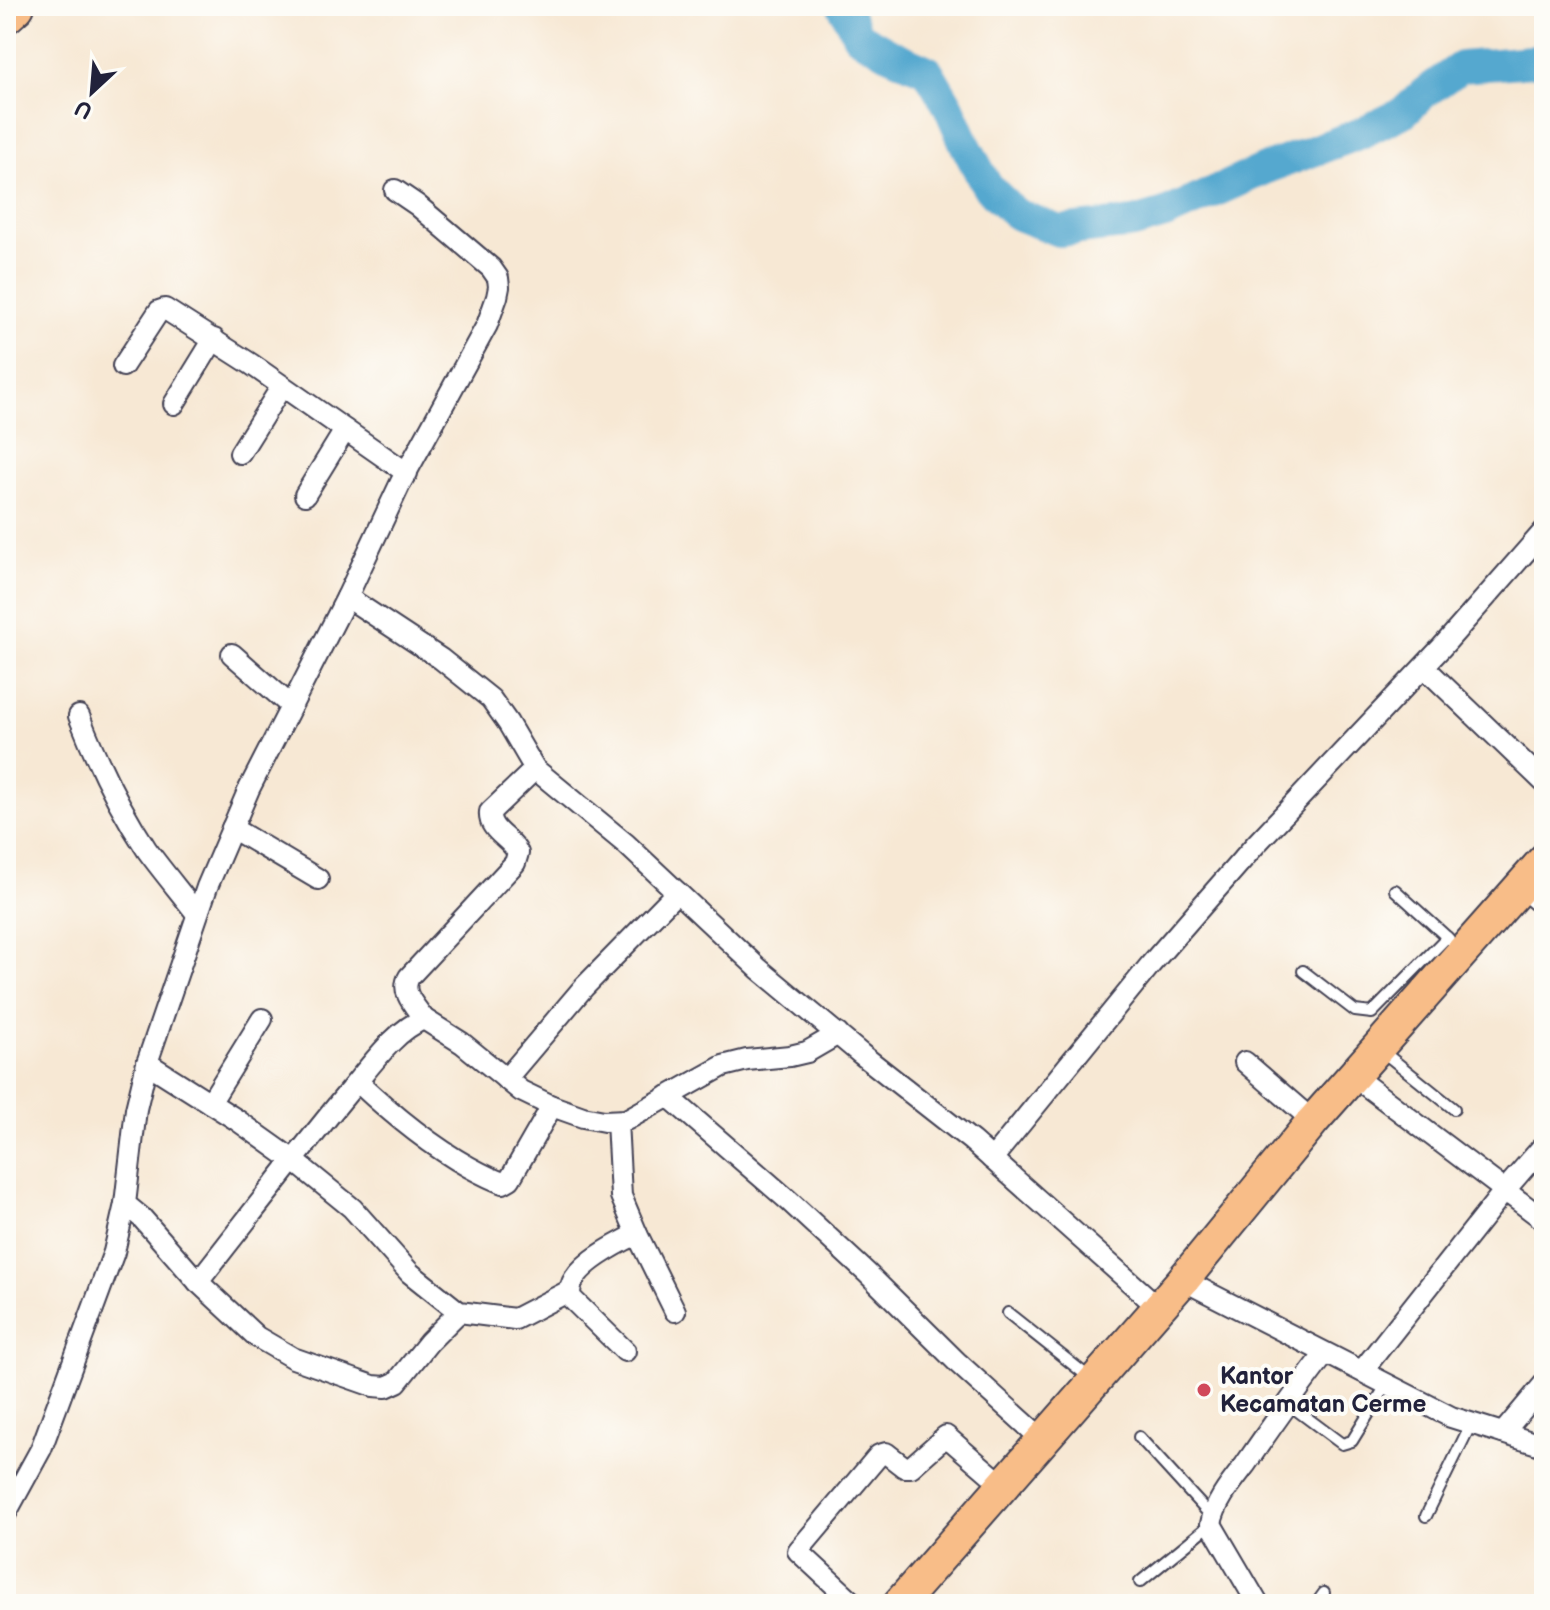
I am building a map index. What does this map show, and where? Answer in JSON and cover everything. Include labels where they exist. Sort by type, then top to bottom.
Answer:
[{"type":"highway","points":[[6,15],[16,6]]},
{"type":"highway","points":[[899,1604],[1183,1280],[1377,1047],[1455,944],[1532,896],[1544,860]]},
{"type":"street","points":[[6,1513],[41,1449],[114,1252],[125,1204],[136,1109],[147,1063],[207,887],[249,789],[407,473],[487,325],[497,297],[498,278],[491,268],[395,190]]},
{"type":"street","points":[[123,366],[162,309],[171,311],[407,473]]},
{"type":"street","points":[[174,404],[214,339]]},
{"type":"street","points":[[240,453],[282,386]]},
{"type":"street","points":[[305,495],[345,430]]},
{"type":"street","points":[[992,1159],[1151,964],[1256,844],[1424,667],[1544,531]]},
{"type":"street","points":[[347,597],[441,659],[491,699],[535,769],[626,844],[759,969],[972,1141],[1158,1307]]},
{"type":"street","points":[[232,654],[291,706]]},
{"type":"street","points":[[1424,667],[1544,782]]},
{"type":"street","points":[[79,716],[92,748],[134,828],[197,914]]},
{"type":"street","points":[[535,769],[490,812],[492,826],[518,853],[515,863],[405,984],[405,990],[424,1019],[462,1043],[521,1091],[583,1117],[617,1121],[626,1120],[723,1066],[807,1052],[838,1034]]},
{"type":"street","points":[[232,828],[318,879]]},
{"type":"street","points":[[506,1079],[584,987],[677,892]]},
{"type":"street","points":[[210,1103],[262,1019]]},
{"type":"street","points":[[198,1282],[358,1082],[401,1032],[424,1019]]},
{"type":"street","points":[[1245,1062],[1313,1121]]},
{"type":"street","points":[[147,1063],[293,1160],[352,1208],[410,1273],[459,1312],[515,1319],[569,1291],[596,1257],[637,1234]]},
{"type":"street","points":[[1352,1075],[1544,1220]]},
{"type":"street","points":[[358,1082],[388,1111],[423,1137],[457,1160],[503,1183],[510,1179],[552,1106]]},
{"type":"street","points":[[668,1096],[788,1200],[1044,1441]]},
{"type":"street","points":[[617,1121],[621,1196],[675,1311]]},
{"type":"street","points":[[1362,1371],[1544,1145]]},
{"type":"street","points":[[125,1204],[142,1218],[198,1282],[257,1337],[293,1358],[373,1386],[386,1387],[397,1382],[429,1342],[459,1312]]},
{"type":"street","points":[[1183,1280],[1451,1417],[1544,1446]]},
{"type":"street","points":[[569,1291],[571,1298],[625,1351]]},
{"type":"street","points":[[1258,1604],[1212,1520],[1225,1493],[1325,1354]]},
{"type":"street","points":[[1503,1433],[1544,1384]]},
{"type":"street","points":[[855,1604],[798,1551],[879,1455],[886,1453],[904,1467],[911,1467],[946,1436],[1004,1486]]},
{"type":"lane","points":[[1303,971],[1355,1011],[1372,1013],[1455,944],[1395,890]]},
{"type":"lane","points":[[1377,1047],[1454,1109]]},
{"type":"lane","points":[[1008,1313],[1094,1382]]},
{"type":"lane","points":[[1287,1403],[1342,1444],[1348,1443],[1387,1384]]},
{"type":"lane","points":[[1426,1516],[1471,1424]]},
{"type":"lane","points":[[1139,1437],[1212,1520],[1140,1582]]},
{"type":"lane","points":[[1316,1604],[1324,1593]]},
{"type":"waterway","points":[[843,6],[858,36],[928,71],[987,186],[1016,214],[1059,231],[1134,223],[1165,214],[1267,168],[1359,134],[1404,112],[1424,93],[1461,67],[1544,60]]},
{"type":"place","name":"Kantor Kecamatan Cerme","points":[[1204,1390]]}]
